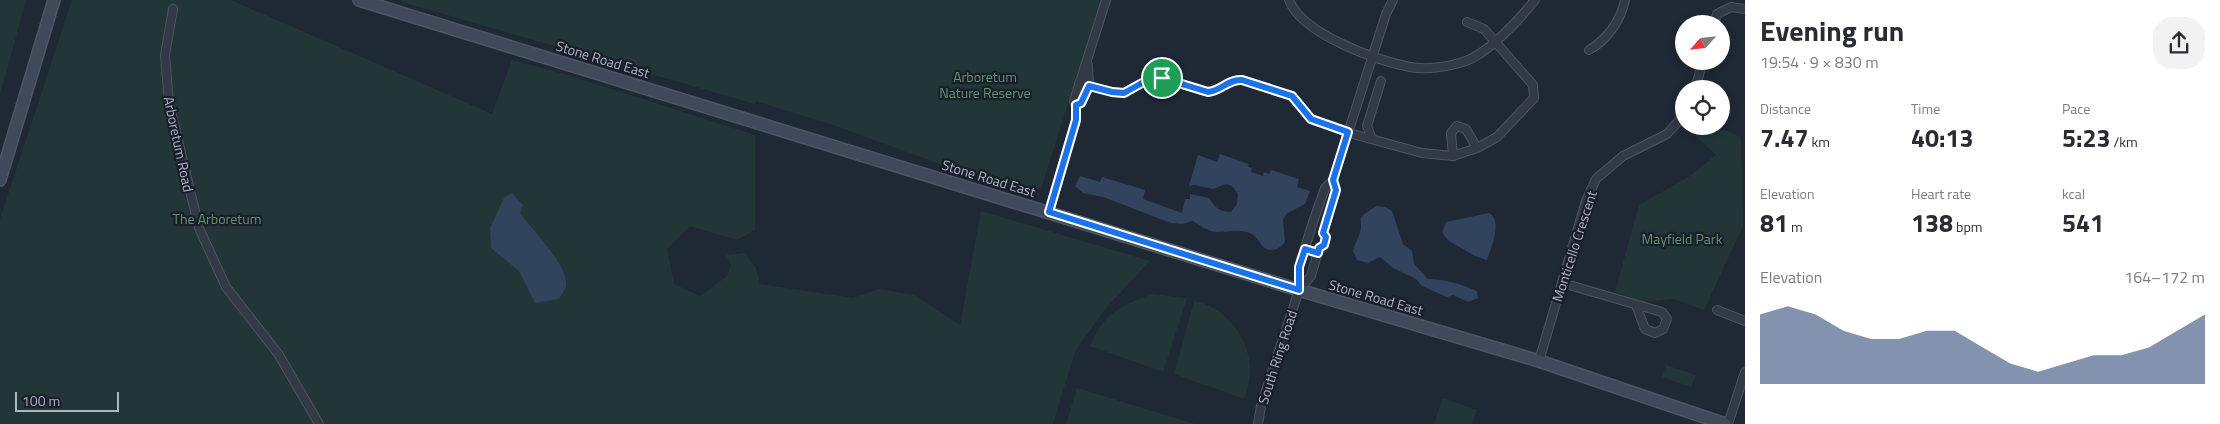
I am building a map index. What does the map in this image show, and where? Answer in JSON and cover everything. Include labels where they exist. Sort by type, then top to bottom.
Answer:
[{"type":"main road","points":[[0,180],[54,0]]},
{"type":"main road","name":"Stone Road East","points":[[359,0],[1299,290],[1539,361],[1726,424]]},
{"type":"street","points":[[1049,212],[1076,120],[1076,105],[1074,101],[1106,0]]},
{"type":"street","points":[[1289,0],[1292,9],[1329,38],[1372,56],[1411,67],[1442,67],[1465,62],[1495,42],[1522,17],[1535,0]]},
{"type":"street","points":[[1299,290],[1299,267],[1313,222],[1325,188],[1333,180],[1386,14],[1393,0]]},
{"type":"street","points":[[1589,50],[1600,44],[1612,29],[1624,8],[1626,0]]},
{"type":"street","points":[[1717,15],[1731,7],[1745,9]]},
{"type":"street","name":"Arboretum Road","points":[[173,9],[165,55],[169,103],[199,228],[226,287],[279,355],[318,424]]},
{"type":"street","points":[[1079,84],[1124,93],[1151,78],[1162,78],[1208,92],[1216,91],[1234,79],[1242,80],[1292,96],[1311,119],[1348,132],[1422,153],[1453,156],[1477,148],[1497,137],[1534,98],[1532,85],[1484,29],[1468,22]]},
{"type":"street","points":[[1076,105],[1081,103],[1089,86],[1087,59]]},
{"type":"street","points":[[1372,139],[1367,126],[1381,81]]},
{"type":"street","name":"Monticello Crescent","points":[[1539,361],[1586,201],[1596,179],[1623,156],[1666,134],[1675,124]]},
{"type":"street","points":[[1453,156],[1450,133],[1457,126],[1466,128],[1477,148]]},
{"type":"street","points":[[1324,231],[1336,190],[1333,180]]},
{"type":"street","points":[[1299,290],[1311,276],[1319,249],[1324,245],[1326,237],[1324,231],[1313,222]]},
{"type":"street","points":[[1305,249],[1319,249]]},
{"type":"street","points":[[1562,283],[1636,305]]},
{"type":"street","name":"South Ring Road","points":[[1258,424],[1259,412],[1299,290]]},
{"type":"street","points":[[1717,310],[1745,321]]},
{"type":"street","points":[[1726,424],[1745,372]]},
{"type":"green space","points":[[0,0],[26,0],[0,95]]},
{"type":"green space","name":"The Arboretum","points":[[72,0],[231,0],[492,114],[512,60],[571,76],[755,135],[755,230],[737,240],[690,226],[667,249],[674,284],[700,296],[727,276],[731,265],[726,255],[745,253],[756,268],[760,284],[853,298],[879,289],[914,295],[960,325],[981,211],[1150,261],[1105,309],[1075,352],[1053,424],[0,424],[0,219]]},
{"type":"green space","name":"Arboretum Nature Reserve","points":[[402,0],[1101,0],[1041,189],[1037,188],[1036,190],[950,168],[839,127],[756,101],[755,104],[402,2]]},
{"type":"green space","name":"Mayfield Park","points":[[1730,133],[1741,137],[1743,226],[1704,310],[1674,299],[1643,302],[1615,292],[1639,205],[1690,176],[1716,155],[1694,135],[1730,135]]},
{"type":"green space","points":[[1152,294],[1187,298],[1163,372],[1090,346],[1101,325],[1114,312]]},
{"type":"green space","points":[[1194,301],[1206,304],[1226,317],[1241,337],[1246,348],[1250,372],[1244,399],[1174,374]]},
{"type":"green space","points":[[1666,365],[1696,375],[1691,387],[1662,377]]},
{"type":"green space","points":[[1077,388],[1195,424],[1066,424]]},
{"type":"green space","points":[[1443,398],[1477,410],[1472,424],[1434,424]]},
{"type":"water","points":[[1220,154],[1249,164],[1248,167],[1252,168],[1251,172],[1263,176],[1264,172],[1269,174],[1271,170],[1299,179],[1297,187],[1310,191],[1305,204],[1286,214],[1283,220],[1285,242],[1278,249],[1268,250],[1255,236],[1243,231],[1214,232],[1193,221],[1182,224],[1171,223],[1103,197],[1083,193],[1075,186],[1080,176],[1100,182],[1102,177],[1145,190],[1143,199],[1182,213],[1185,199],[1190,199],[1190,194],[1209,198],[1218,208],[1231,212],[1237,204],[1238,194],[1232,186],[1226,184],[1213,189],[1195,185],[1189,186],[1198,155],[1217,162]]},
{"type":"water","points":[[512,193],[523,205],[520,213],[548,248],[565,277],[566,285],[559,299],[535,303],[519,271],[491,248],[490,228],[504,198]]},
{"type":"water","points":[[1377,206],[1385,207],[1392,211],[1403,244],[1412,251],[1414,264],[1428,279],[1447,281],[1465,286],[1477,291],[1478,298],[1468,302],[1453,295],[1447,297],[1422,286],[1416,279],[1393,268],[1380,257],[1368,263],[1357,260],[1353,251],[1361,229],[1361,219],[1364,214]]},
{"type":"water","points":[[1489,213],[1493,217],[1496,228],[1487,260],[1475,256],[1449,241],[1442,233],[1446,222]]},
{"type":"route","points":[[1151,78],[1162,78],[1208,92],[1216,91],[1234,79],[1242,80],[1292,96],[1311,119],[1348,132],[1333,180],[1336,190],[1323,233],[1326,237],[1324,245],[1319,248],[1318,253],[1305,249],[1299,267],[1299,290],[1049,212],[1052,196],[1076,120],[1076,105],[1081,103],[1089,86],[1124,93],[1143,81],[1151,78]]}]
